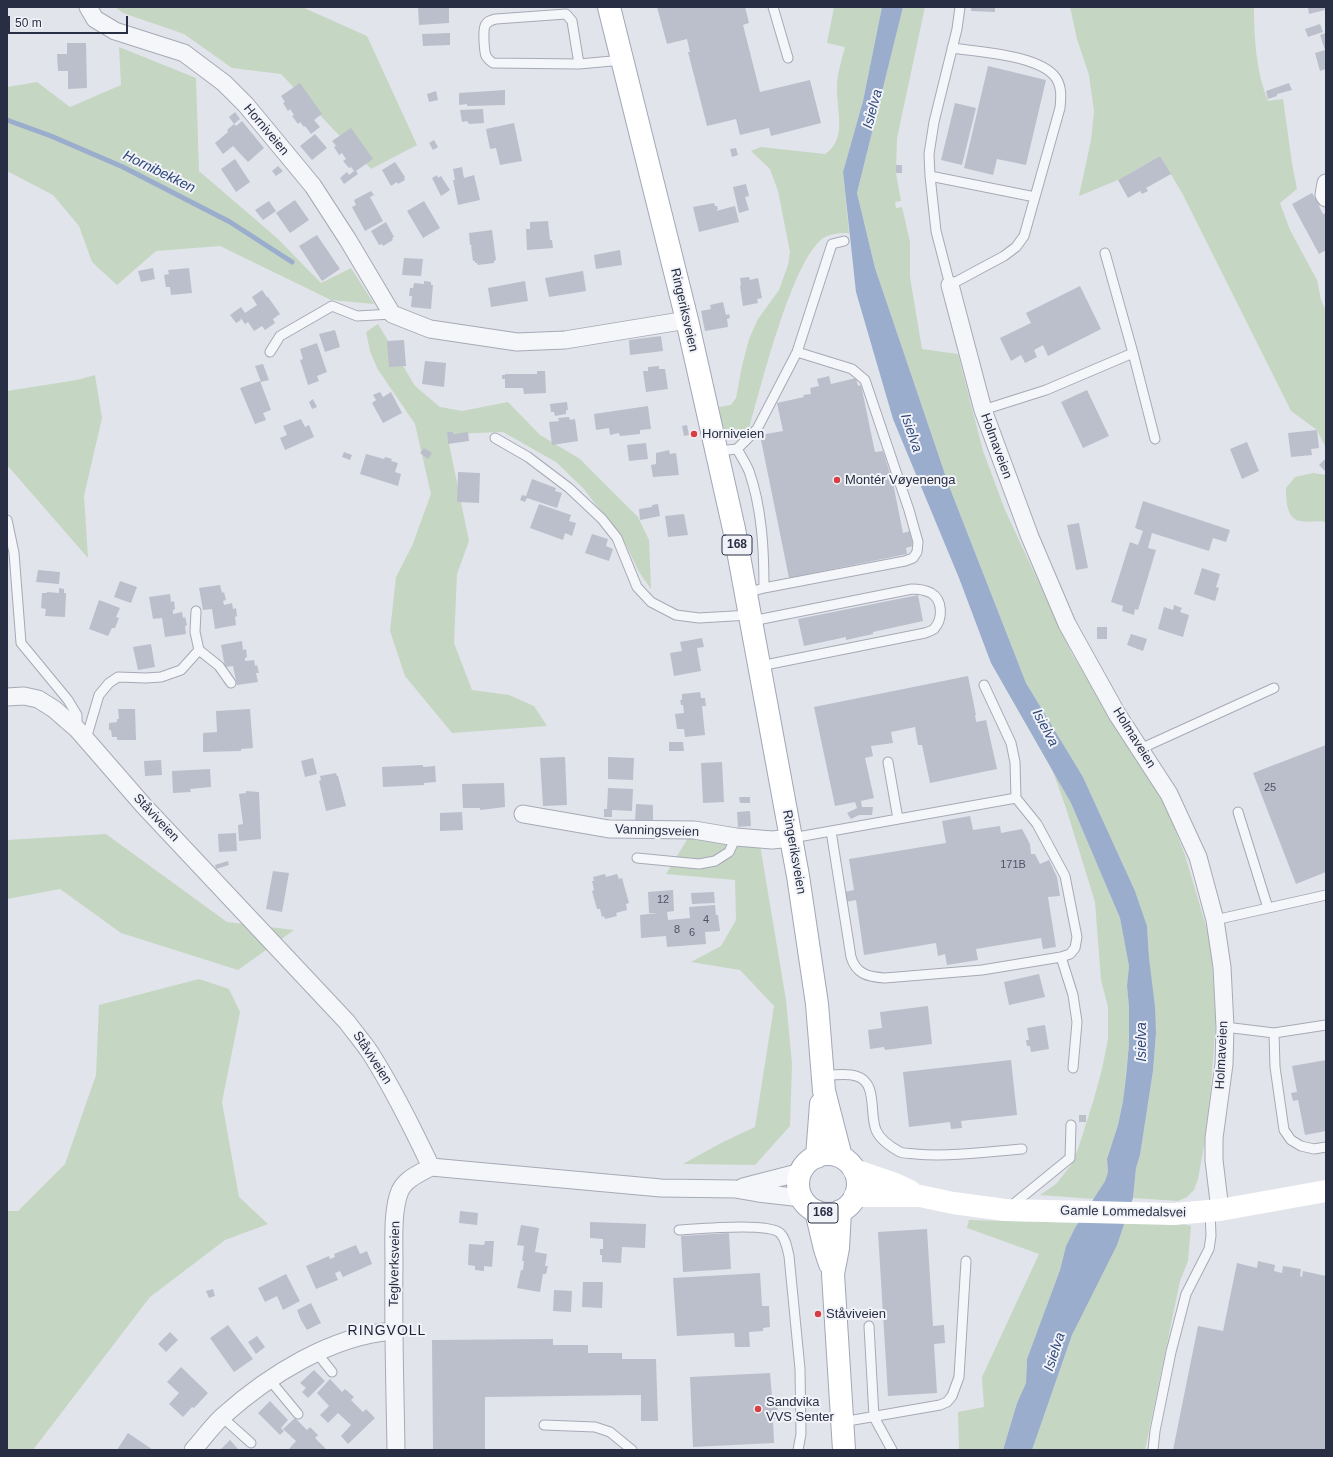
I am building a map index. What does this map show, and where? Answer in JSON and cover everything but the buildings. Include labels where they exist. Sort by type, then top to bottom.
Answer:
[{"type":"main road","name":"Ringeriksveien","points":[[609,7],[687,320],[727,450],[755,591],[751,618],[792,838],[813,973],[823,1083],[817,1157]]},
{"type":"main road","name":"Ringeriksveien","points":[[823,1083],[848,1164]]},
{"type":"main road","points":[[801,1172],[805,1165],[817,1157],[825,1154],[833,1155],[848,1164]]},
{"type":"main road","name":"Gamle Lommedalsvei","points":[[848,1164],[920,1196]]},
{"type":"main road","name":"168","points":[[809,1205],[828,1214],[840,1211],[846,1207],[855,1196],[858,1183],[848,1164]]},
{"type":"main road","name":"168","points":[[801,1172],[798,1180],[799,1190],[809,1205],[833,1274],[844,1450]]},
{"type":"main road","name":"Gamle Lommedalsvei","points":[[855,1196],[920,1196],[959,1204],[1005,1210],[1174,1214],[1215,1210],[1326,1191]]},
{"type":"main road","name":"168","points":[[833,1274],[838,1248],[840,1211]]},
{"type":"street","name":"Horniveien","points":[[88,7],[95,19],[115,31],[184,53],[224,83],[246,105],[312,186],[348,240],[392,314]]},
{"type":"street","points":[[1326,182],[1324,195],[1326,198]]},
{"type":"street","name":"Holmaveien","points":[[950,285],[983,410],[1030,537],[1067,624],[1117,714],[1169,794],[1198,857],[1215,920],[1222,967],[1225,1027],[1224,1064],[1214,1138],[1215,1210]]},
{"type":"street","points":[[392,314],[430,329],[517,342],[565,340],[687,320]]},
{"type":"street","name":"Ståviveien","points":[[7,697],[24,696],[38,699],[54,709],[82,734],[144,806],[348,1022],[371,1054],[390,1086],[431,1167]]},
{"type":"street","name":"Vanningsveien","points":[[523,814],[609,829],[694,830],[736,837],[772,840],[792,838]]},
{"type":"street","points":[[431,1167],[661,1188],[735,1189],[809,1205]]},
{"type":"street","name":"Teglverksveien","points":[[396,1450],[393,1331],[394,1234],[397,1201],[400,1190],[414,1176],[431,1167]]},
{"type":"street","points":[[735,1189],[801,1172]]},
{"type":"street","points":[[193,1450],[222,1417],[269,1379],[317,1353],[357,1337],[377,1332],[393,1331]]},
{"type":"lane","points":[[773,7],[788,58]]},
{"type":"lane","points":[[952,48],[1001,54],[1037,64],[1050,71],[1057,79],[1061,90],[1060,108],[1024,236],[1016,247],[1004,256],[950,285],[936,231],[929,154],[934,122],[952,48],[960,7]]},
{"type":"lane","points":[[579,64],[572,21],[566,14],[496,19],[489,21],[485,26],[486,55],[493,63],[579,64],[623,60]]},
{"type":"lane","points":[[930,176],[1035,197]]},
{"type":"lane","points":[[727,450],[757,429],[797,352],[832,244],[844,241]]},
{"type":"lane","points":[[1105,253],[1155,438]]},
{"type":"lane","points":[[270,352],[280,336],[332,306],[357,316],[392,314]]},
{"type":"lane","points":[[755,591],[905,561],[913,558],[917,552],[918,542],[909,510],[865,380],[852,369],[797,352]]},
{"type":"lane","points":[[983,410],[1046,390],[1133,353]]},
{"type":"lane","points":[[496,438],[528,457],[569,488],[602,519],[617,538],[637,588],[651,602],[676,615],[699,618],[751,618],[912,589],[930,592],[937,598],[941,608],[938,622],[933,630],[925,633],[760,666]]},
{"type":"lane","points":[[7,520],[14,553],[21,643],[68,700],[77,716],[82,734]]},
{"type":"lane","points":[[196,611],[194,632],[199,650],[219,666],[231,683]]},
{"type":"lane","points":[[82,734],[99,695],[108,682],[118,677],[161,677],[181,670],[199,650]]},
{"type":"lane","points":[[831,831],[851,957],[853,965],[860,972],[870,977],[885,978],[982,970],[1062,957],[1070,954],[1075,948],[1077,937],[1065,876],[1037,824],[1016,798],[1015,762],[1011,743],[984,685]]},
{"type":"lane","points":[[1140,749],[1274,688]]},
{"type":"lane","points":[[888,762],[898,819]]},
{"type":"lane","points":[[792,838],[1016,798]]},
{"type":"lane","points":[[1238,812],[1268,908]]},
{"type":"lane","points":[[637,858],[699,864],[715,860],[729,852],[736,837]]},
{"type":"lane","points":[[1215,920],[1326,896]]},
{"type":"lane","points":[[1062,957],[1073,994],[1077,1022],[1074,1068]]},
{"type":"lane","points":[[1225,1027],[1274,1033],[1326,1025]]},
{"type":"lane","points":[[1274,1033],[1275,1067],[1284,1130],[1291,1140],[1300,1146],[1314,1149],[1326,1147]]},
{"type":"lane","points":[[823,1083],[856,1076],[864,1080],[868,1084],[871,1095],[872,1118],[876,1131],[886,1143],[902,1152],[932,1155],[1022,1149]]},
{"type":"lane","points":[[1005,1210],[1070,1158],[1071,1125]]},
{"type":"lane","points":[[1153,1450],[1155,1431],[1168,1366],[1181,1313],[1186,1294],[1208,1249],[1215,1210]]},
{"type":"lane","points":[[679,1230],[758,1227],[774,1229],[780,1233],[786,1244],[789,1256],[800,1369],[801,1434],[798,1450]]},
{"type":"lane","points":[[842,1422],[940,1405],[947,1402],[952,1396],[959,1377],[966,1261]]},
{"type":"lane","points":[[870,1326],[874,1417],[892,1450]]},
{"type":"lane","points":[[317,1353],[332,1372]]},
{"type":"lane","points":[[269,1379],[298,1414]]},
{"type":"lane","points":[[222,1417],[251,1444]]},
{"type":"lane","points":[[544,1425],[595,1427],[610,1432],[632,1450]]},
{"type":"green space","points":[[115,7],[302,7],[367,36],[417,145],[371,169],[281,74],[232,68],[184,34],[123,13]]},
{"type":"green space","points":[[834,7],[882,7],[863,101],[843,172],[849,233],[834,234],[825,237],[813,249],[801,269],[790,294],[770,354],[750,425],[741,437],[735,439],[728,437],[723,429],[719,407],[731,405],[736,398],[749,339],[758,319],[779,290],[788,265],[790,252],[778,191],[770,169],[751,151],[761,147],[825,154],[832,148],[839,132],[837,82],[845,47],[827,43]]},
{"type":"green space","points":[[903,7],[925,7],[897,138],[896,173],[901,201],[895,202],[896,208],[902,207],[910,242],[910,277],[922,349],[958,354],[983,451],[1005,510],[1072,654],[1164,802],[1185,855],[1208,933],[1212,961],[1216,1020],[1211,1086],[1204,1146],[1198,1179],[1194,1190],[1187,1197],[1178,1201],[1133,1198],[1136,1168],[1140,1155],[1153,1071],[1156,1033],[1147,926],[1135,891],[1083,777],[1026,683],[949,486],[875,268],[857,193]]},
{"type":"green space","points":[[1070,7],[1254,7],[1254,31],[1258,67],[1268,101],[1283,99],[1297,189],[1280,203],[1290,230],[1317,280],[1321,300],[1326,311],[1326,448],[1317,430],[1291,411],[1182,193],[1160,156],[1118,180],[1079,196],[1091,140],[1094,111],[1089,75],[1077,39]]},
{"type":"green space","points":[[119,47],[196,78],[199,171],[277,238],[321,283],[351,268],[374,304],[331,300],[220,246],[156,251],[117,285],[92,262],[79,226],[53,195],[7,171],[7,87],[37,82],[70,107],[121,85]]},
{"type":"green space","points":[[378,324],[415,386],[440,407],[462,411],[508,402],[540,435],[580,459],[638,517],[649,540],[651,589],[639,572],[624,541],[583,488],[556,462],[503,432],[447,434],[469,541],[457,574],[454,643],[472,690],[509,695],[534,706],[547,726],[452,733],[405,676],[390,631],[396,577],[412,546],[431,494],[415,424],[377,368],[370,351],[366,332]]},
{"type":"green space","points":[[95,375],[102,418],[84,496],[88,558],[7,465],[7,391],[77,380]]},
{"type":"green space","points":[[1313,473],[1326,475],[1326,522],[1303,522],[1295,519],[1289,512],[1286,488],[1295,477]]},
{"type":"green space","points":[[1052,769],[1071,803],[1120,918],[1129,966],[1127,986],[1129,1007],[1129,1044],[1123,1101],[1118,1125],[1107,1159],[1108,1172],[1105,1181],[1094,1199],[1040,1195],[1056,1184],[1071,1165],[1078,1149],[1102,1069],[1108,1039],[1108,1007],[1101,980],[1095,902],[1066,808]]},
{"type":"green space","points":[[106,834],[227,922],[294,930],[238,970],[121,933],[60,889],[7,899],[7,840]]},
{"type":"green space","points":[[688,838],[760,845],[786,1000],[792,1064],[790,1126],[755,1165],[683,1164],[721,1143],[755,1127],[774,1006],[740,970],[691,962],[721,946],[736,920],[735,880],[666,874]]},
{"type":"green space","points":[[199,979],[229,989],[240,1012],[222,1102],[239,1197],[268,1224],[225,1240],[150,1297],[33,1450],[7,1450],[7,1211],[18,1211],[65,1164],[96,1075],[99,1005]]},
{"type":"green space","points":[[969,1220],[1078,1223],[1066,1246],[1060,1270],[1027,1359],[1026,1383],[1017,1403],[1003,1450],[959,1450],[958,1412],[984,1407],[982,1377],[1039,1254],[967,1228]]},
{"type":"green space","points":[[1125,1223],[1183,1224],[1191,1226],[1188,1261],[1180,1281],[1145,1450],[1032,1450],[1072,1335]]},
{"type":"water","name":"Isielva","points":[[882,7],[903,7],[857,193],[875,268],[949,486],[1026,683],[1083,777],[1135,891],[1147,926],[1156,1033],[1153,1071],[1140,1155],[1136,1168],[1133,1198],[1117,1245],[1072,1335],[1032,1450],[1003,1450],[1017,1403],[1026,1383],[1027,1359],[1060,1270],[1066,1246],[1075,1228],[1105,1181],[1108,1172],[1107,1159],[1118,1125],[1126,1076],[1129,1044],[1129,1007],[1127,986],[1129,966],[1120,918],[1071,803],[991,663],[959,578],[893,419],[856,292],[843,172],[863,101]]},
{"type":"waterway","name":"Hornibekken","points":[[7,120],[51,136],[123,167],[230,222],[292,262]]},
{"type":"place","name":"Horniveien","points":[[694,434]]},
{"type":"place","name":"Montér Vøyenenga","points":[[837,480]]},
{"type":"place","name":"Ståviveien","points":[[818,1314]]},
{"type":"place","name":"Sandvika VVS Senter","points":[[758,1409]]},
{"type":"district","name":"RINGVOLL","points":[[387,1331]]}]
